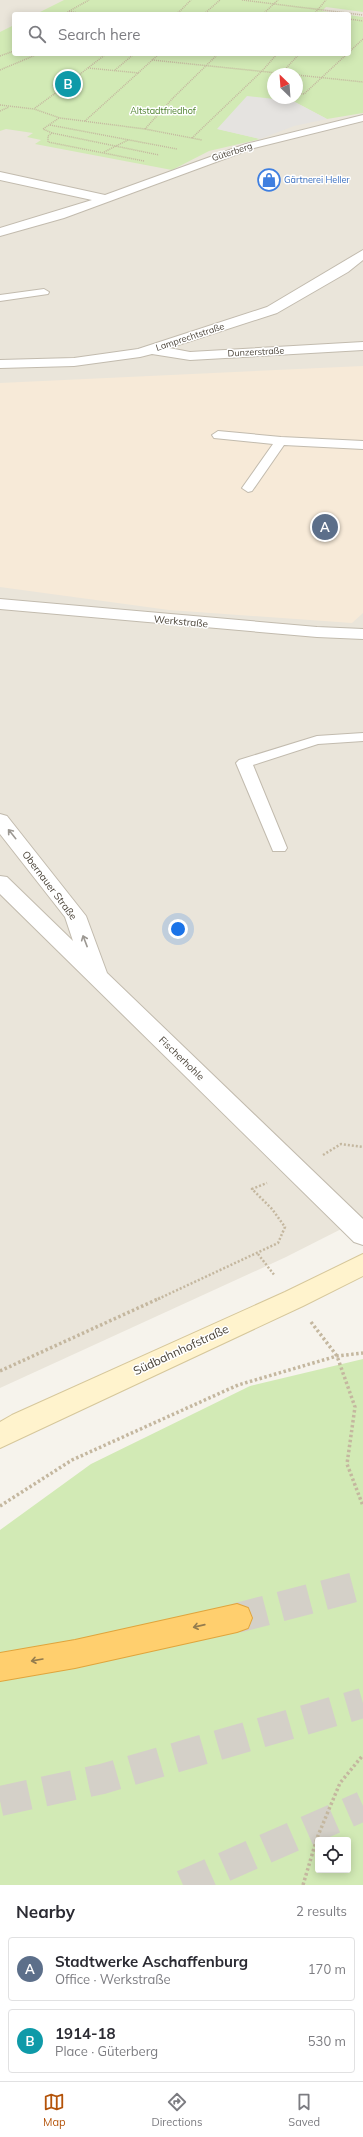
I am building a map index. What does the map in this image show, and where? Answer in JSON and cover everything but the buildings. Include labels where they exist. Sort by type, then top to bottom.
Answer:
[{"type":"highway","points":[[0,1667],[75,1654],[237,1618]]},
{"type":"street","name":"Güterberg","points":[[0,232],[26,227],[234,150],[304,131],[363,118]]},
{"type":"street","points":[[0,176],[105,199]]},
{"type":"street","points":[[0,184],[14,179]]},
{"type":"street","name":"Lamprechtstraße","points":[[0,364],[74,362],[140,353],[150,350],[272,310],[343,268],[363,254]]},
{"type":"street","name":"Dunzerstraße","points":[[150,350],[190,356],[363,346]]},
{"type":"street","name":"Werkstraße","points":[[1,605],[316,632],[363,634]]},
{"type":"street","name":"Obernauer Straße","points":[[0,820],[75,916],[98,978]]},
{"type":"street","name":"Fischerhohle","points":[[0,882],[363,1235]]},
{"type":"street","name":"Südbahnhofstraße","points":[[0,1436],[22,1423],[294,1299],[363,1264]]},
{"type":"lane","points":[[0,298],[44,292]]},
{"type":"lane","points":[[218,435],[281,441],[363,444]]},
{"type":"lane","points":[[248,488],[281,441]]},
{"type":"lane","points":[[279,848],[244,763],[317,740],[363,737]]},
{"type":"path","points":[[68,11],[89,0]]},
{"type":"path","points":[[179,12],[191,0]]},
{"type":"path","points":[[206,12],[220,0]]},
{"type":"path","points":[[242,0],[345,12]]},
{"type":"path","points":[[265,12],[278,0]]},
{"type":"path","points":[[316,12],[326,0]]},
{"type":"path","points":[[68,11],[73,12]]},
{"type":"path","points":[[351,13],[363,15]]},
{"type":"path","points":[[351,19],[363,21]]},
{"type":"path","points":[[351,50],[363,39]]},
{"type":"path","points":[[0,56],[12,52]]},
{"type":"path","points":[[0,70],[33,56]]},
{"type":"path","points":[[74,78],[103,56]]},
{"type":"path","points":[[115,70],[132,56]]},
{"type":"path","points":[[85,121],[157,56]]},
{"type":"path","points":[[145,129],[216,56]]},
{"type":"path","points":[[192,138],[262,72],[275,56]]},
{"type":"path","points":[[286,68],[297,56]]},
{"type":"path","points":[[303,94],[345,56]]},
{"type":"path","points":[[152,60],[267,73]]},
{"type":"path","points":[[88,68],[139,73]]},
{"type":"path","points":[[303,76],[363,82]]},
{"type":"path","points":[[74,78],[81,81],[72,88],[61,89],[54,88],[53,84],[62,79],[74,78]]},
{"type":"path","points":[[34,108],[61,89]]},
{"type":"path","points":[[0,105],[9,107],[34,108],[60,118],[145,129],[192,138],[234,150]]},
{"type":"path","points":[[0,111],[9,107]]},
{"type":"path","points":[[60,118],[43,129],[52,134],[161,155]]},
{"type":"path","points":[[50,125],[180,149]]},
{"type":"path","points":[[52,134],[48,136],[48,142],[149,162]]},
{"type":"path","points":[[103,153],[128,139]]},
{"type":"path","points":[[0,1371],[258,1254],[278,1243],[285,1227],[272,1209],[252,1189],[298,1171],[341,1144],[363,1147]]},
{"type":"path","points":[[0,1506],[72,1460],[238,1385],[337,1356],[363,1353]]},
{"type":"path","points":[[337,1356],[356,1407],[347,1464],[363,1506]]},
{"type":"path","points":[[303,1885],[317,1838],[340,1783],[363,1755]]},
{"type":"shaded area","points":[[0,0],[363,0],[363,1218],[286,1257],[0,1388]]},
{"type":"shaded area","points":[[247,96],[267,98],[267,104],[299,104],[327,119],[294,126],[260,139],[217,129]]},
{"type":"shaded area","points":[[363,366],[363,613],[352,623],[169,610],[0,587],[0,383]]},
{"type":"green space","points":[[64,0],[363,0],[363,12],[326,7],[322,11],[329,12],[40,12]]},
{"type":"green space","name":"Altstadtfriedhof","points":[[351,15],[363,17],[363,113],[327,119],[299,104],[303,104],[303,68],[267,68],[267,104],[285,104],[218,129],[260,139],[209,151],[172,170],[35,144],[41,140],[27,137],[33,133],[6,129],[0,131],[0,32],[12,26],[12,56],[351,56]]},
{"type":"green space","points":[[363,1359],[363,1885],[0,1885],[0,1530],[91,1464],[250,1386]]},
{"type":"tunnel","points":[[237,1618],[363,1585]]},
{"type":"tunnel","points":[[0,1801],[102,1779],[363,1703]]},
{"type":"tunnel","points":[[183,1885],[363,1806]]},
{"type":"place","name":"1914-18","points":[[68,84]]},
{"type":"place","name":"Gärtnerei Heller","points":[[269,180]]},
{"type":"place","name":"Stadtwerke Aschaffenburg","points":[[325,527]]}]
